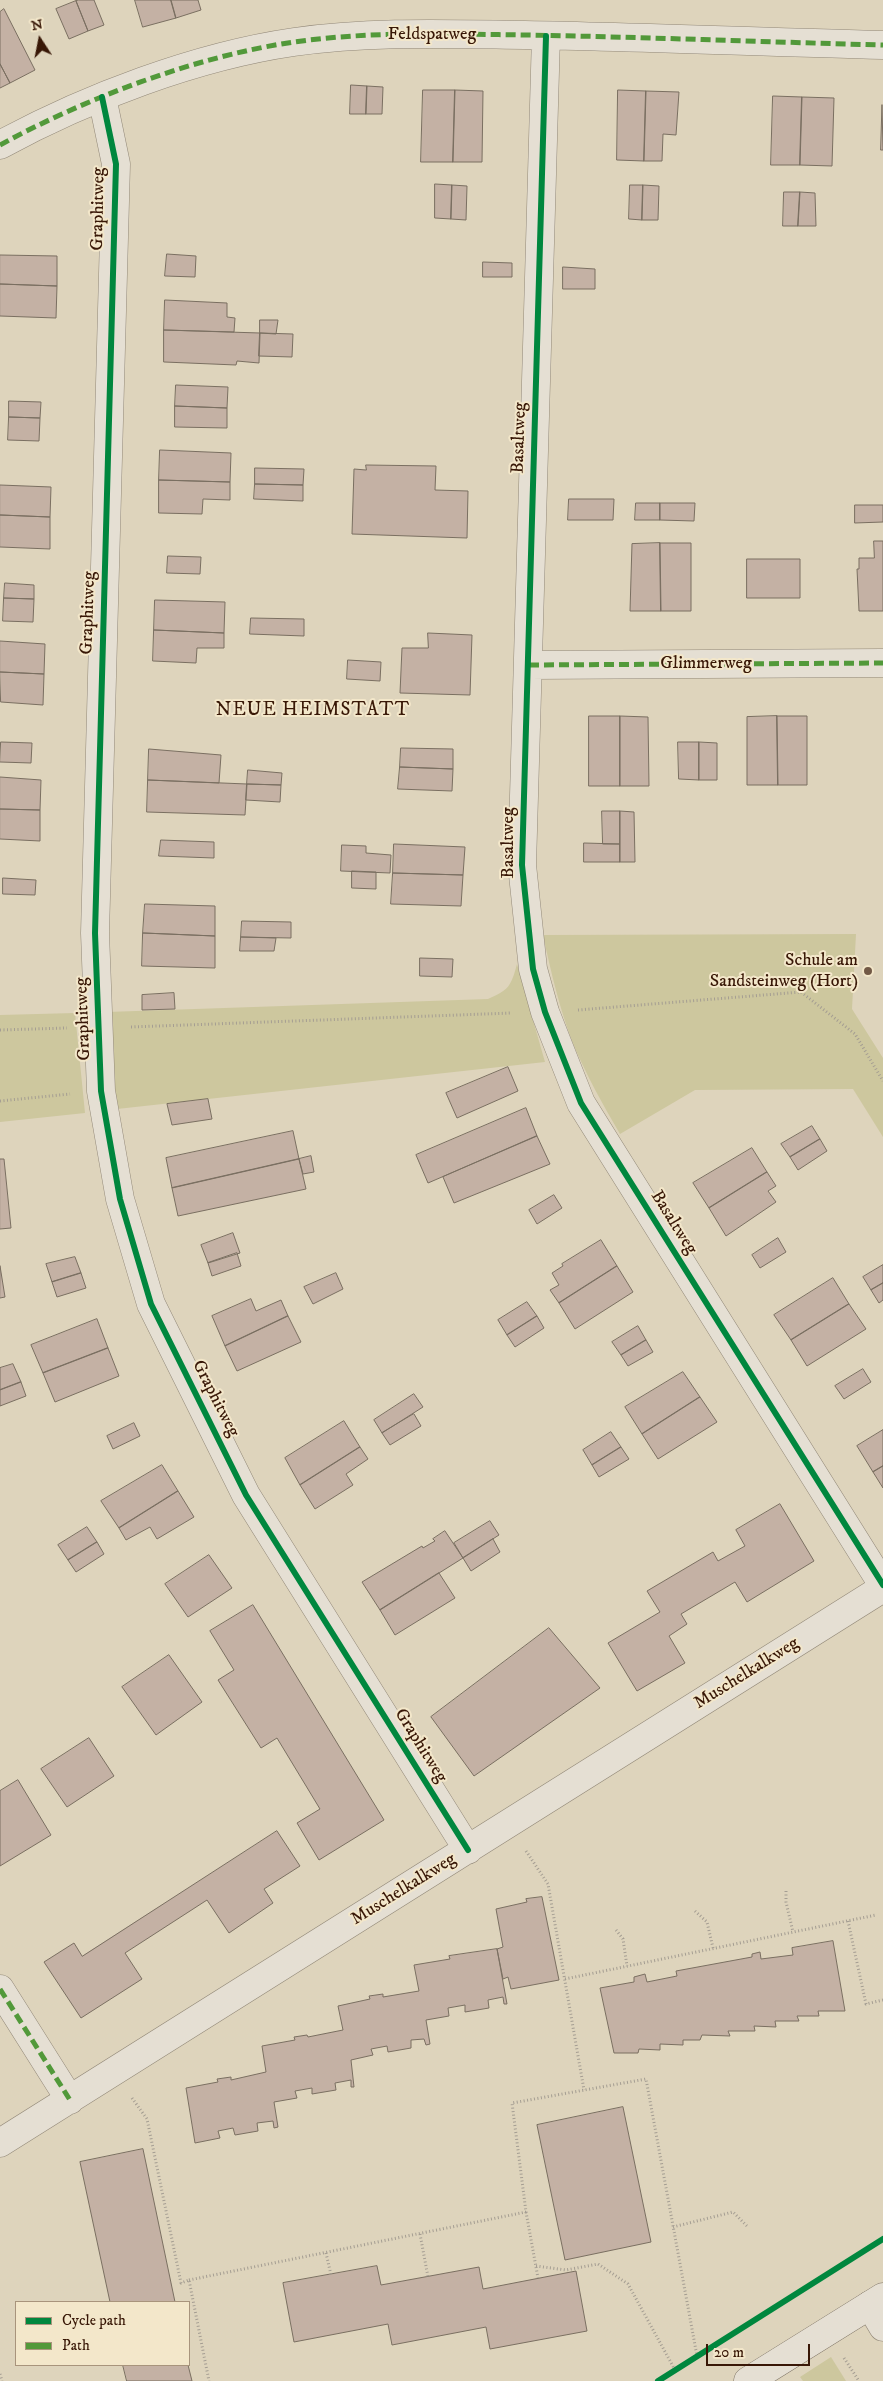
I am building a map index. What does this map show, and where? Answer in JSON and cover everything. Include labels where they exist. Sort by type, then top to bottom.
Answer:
[{"type":"street","name":"Feldspatweg","points":[[0,145],[41,123],[102,97],[203,62],[292,42],[341,36],[401,33],[883,45]]},
{"type":"street","name":"Basaltweg","points":[[546,36],[522,865],[533,969],[545,1012],[581,1103],[883,1586]]},
{"type":"street","name":"Graphitweg","points":[[102,97],[116,164],[95,933],[101,1091],[120,1199],[151,1304],[246,1494],[468,1850]]},
{"type":"street","name":"Glimmerweg","points":[[528,665],[883,663]]},
{"type":"street","name":"Muschelkalkweg","points":[[0,2143],[468,1850],[883,1586]]},
{"type":"street","points":[[0,1989],[70,2100]]},
{"type":"street","points":[[748,2381],[879,2310]]},
{"type":"path","points":[[0,1030],[545,1012],[802,992],[856,1034],[883,1081]]},
{"type":"path","points":[[0,1101],[101,1091]]},
{"type":"path","points":[[524,1849],[548,1884],[584,2090]]},
{"type":"path","points":[[786,1891],[786,1902],[793,1932]]},
{"type":"path","points":[[695,1911],[707,1922],[712,1948]]},
{"type":"path","points":[[565,1979],[876,1915]]},
{"type":"path","points":[[848,1921],[866,2004],[883,2000]]},
{"type":"path","points":[[616,1930],[623,1939],[627,1966]]},
{"type":"path","points":[[538,2278],[526,2212],[512,2103],[646,2079],[697,2356]]},
{"type":"path","points":[[132,2096],[147,2119],[180,2283],[526,2212]]},
{"type":"path","points":[[673,2227],[733,2212],[748,2226]]},
{"type":"path","points":[[420,2234],[428,2277]]},
{"type":"path","points":[[326,2253],[330,2275]]},
{"type":"path","points":[[536,2266],[566,2270],[598,2264],[628,2284],[675,2370]]},
{"type":"path","points":[[189,2280],[210,2381]]},
{"type":"path","points":[[840,2351],[859,2381]]},
{"type":"path","points":[[0,2374],[2,2381]]},
{"type":"shaded area","points":[[856,934],[852,1009],[883,1058],[883,1137],[853,1089],[695,1090],[620,1134],[574,1046],[560,1005],[543,935]]},
{"type":"shaded area","points":[[517,964],[545,1062],[117,1109],[110,1056],[107,1012],[488,999],[505,990],[511,982]]},
{"type":"shaded area","points":[[75,1013],[85,1113],[0,1122],[0,1015]]},
{"type":"shaded area","points":[[831,2357],[846,2381],[803,2381],[800,2377]]},
{"type":"building","points":[[94,0],[104,25],[88,31],[76,1]]},
{"type":"building","points":[[135,0],[171,0],[176,18],[143,27]]},
{"type":"building","points":[[171,0],[198,0],[201,10],[176,18]]},
{"type":"building","points":[[76,1],[88,31],[69,39],[56,9]]},
{"type":"building","points":[[4,9],[35,70],[10,83],[0,64],[0,12]]},
{"type":"building","points":[[0,64],[10,83],[0,88]]},
{"type":"building","points":[[351,85],[367,86],[366,114],[350,114]]},
{"type":"building","points":[[367,86],[383,87],[382,114],[366,114]]},
{"type":"building","points":[[423,90],[455,90],[453,162],[421,162]]},
{"type":"building","points":[[455,90],[483,91],[482,162],[453,162]]},
{"type":"building","points":[[618,90],[646,91],[644,161],[617,160]]},
{"type":"building","points":[[646,91],[679,92],[676,135],[663,134],[662,161],[644,161]]},
{"type":"building","points":[[773,96],[802,97],[800,165],[771,165]]},
{"type":"building","points":[[802,97],[834,98],[832,166],[800,165]]},
{"type":"building","points":[[882,105],[883,150],[881,150]]},
{"type":"building","points":[[435,184],[452,185],[451,219],[435,218]]},
{"type":"building","points":[[452,185],[467,186],[466,220],[451,219]]},
{"type":"building","points":[[630,185],[643,185],[642,220],[629,219]]},
{"type":"building","points":[[643,185],[659,186],[658,220],[642,220]]},
{"type":"building","points":[[784,192],[800,192],[798,226],[783,226]]},
{"type":"building","points":[[800,192],[815,193],[816,226],[798,226]]},
{"type":"building","points":[[167,254],[196,256],[195,277],[165,276]]},
{"type":"building","points":[[0,255],[57,256],[57,286],[0,284]]},
{"type":"building","points":[[483,262],[512,263],[512,277],[483,277]]},
{"type":"building","points":[[563,267],[595,269],[595,289],[563,289]]},
{"type":"building","points":[[0,284],[57,286],[56,318],[0,316]]},
{"type":"building","points":[[165,300],[227,303],[227,317],[235,318],[234,332],[164,330]]},
{"type":"building","points":[[260,320],[278,320],[276,334],[260,333]]},
{"type":"building","points":[[164,330],[260,333],[259,363],[237,361],[236,365],[164,362]]},
{"type":"building","points":[[260,333],[293,334],[292,357],[259,356]]},
{"type":"building","points":[[176,385],[228,387],[227,408],[175,406]]},
{"type":"building","points":[[9,401],[41,402],[40,418],[9,417]]},
{"type":"building","points":[[175,406],[227,408],[227,428],[175,427]]},
{"type":"building","points":[[9,417],[40,418],[39,441],[8,440]]},
{"type":"building","points":[[160,450],[231,453],[230,482],[159,480]]},
{"type":"building","points":[[366,465],[436,466],[435,490],[468,491],[467,538],[352,534],[354,469],[366,470]]},
{"type":"building","points":[[255,468],[304,469],[303,485],[255,484]]},
{"type":"building","points":[[159,480],[230,482],[230,500],[203,499],[202,514],[159,513]]},
{"type":"building","points":[[255,484],[303,485],[303,501],[254,499]]},
{"type":"building","points":[[0,485],[51,487],[50,517],[0,515]]},
{"type":"building","points":[[569,499],[614,499],[613,520],[568,520]]},
{"type":"building","points":[[636,503],[660,503],[660,520],[635,520]]},
{"type":"building","points":[[660,503],[695,503],[694,521],[660,520]]},
{"type":"building","points":[[855,505],[883,505],[883,522],[855,523]]},
{"type":"building","points":[[0,515],[50,517],[50,549],[0,547]]},
{"type":"building","points":[[874,541],[883,541],[883,611],[859,611],[857,569],[859,569],[859,558],[874,558]]},
{"type":"building","points":[[660,543],[661,611],[630,611],[632,544]]},
{"type":"building","points":[[660,543],[691,543],[691,611],[661,611]]},
{"type":"building","points":[[168,556],[201,557],[200,574],[167,573]]},
{"type":"building","points":[[747,559],[800,559],[800,598],[747,598]]},
{"type":"building","points":[[5,583],[34,585],[34,599],[4,598]]},
{"type":"building","points":[[4,598],[34,599],[33,622],[3,621]]},
{"type":"building","points":[[155,600],[225,602],[224,633],[154,630]]},
{"type":"building","points":[[251,618],[304,619],[304,636],[250,634]]},
{"type":"building","points":[[154,630],[224,633],[224,648],[197,648],[196,663],[153,661]]},
{"type":"building","points":[[428,633],[472,635],[470,695],[400,693],[402,648],[428,648]]},
{"type":"building","points":[[0,641],[45,644],[44,674],[0,672]]},
{"type":"building","points":[[348,660],[381,662],[380,681],[347,679]]},
{"type":"building","points":[[0,672],[44,674],[43,705],[1,702]]},
{"type":"building","points":[[589,716],[620,716],[620,786],[589,786]]},
{"type":"building","points":[[620,716],[648,717],[649,786],[620,786]]},
{"type":"building","points":[[777,716],[778,785],[747,785],[747,717]]},
{"type":"building","points":[[777,716],[807,716],[807,785],[778,785]]},
{"type":"building","points":[[1,742],[32,743],[31,763],[0,762]]},
{"type":"building","points":[[678,742],[699,742],[699,780],[679,779]]},
{"type":"building","points":[[699,742],[717,743],[717,780],[699,780]]},
{"type":"building","points":[[401,748],[453,749],[453,769],[400,767]]},
{"type":"building","points":[[149,749],[221,755],[219,783],[148,780]]},
{"type":"building","points":[[400,767],[453,769],[452,791],[398,789]]},
{"type":"building","points":[[248,770],[282,773],[281,785],[247,784]]},
{"type":"building","points":[[0,777],[41,780],[40,810],[0,809]]},
{"type":"building","points":[[148,780],[247,784],[245,815],[147,812]]},
{"type":"building","points":[[247,784],[281,785],[280,802],[246,800]]},
{"type":"building","points":[[0,809],[40,810],[40,841],[0,839]]},
{"type":"building","points":[[602,811],[620,811],[620,844],[603,844]]},
{"type":"building","points":[[620,811],[634,812],[635,862],[620,862]]},
{"type":"building","points":[[161,840],[214,842],[214,858],[159,856]]},
{"type":"building","points":[[584,843],[620,844],[620,862],[584,862]]},
{"type":"building","points":[[394,844],[465,847],[463,875],[393,873]]},
{"type":"building","points":[[342,845],[366,846],[366,853],[391,855],[390,873],[341,871]]},
{"type":"building","points":[[352,871],[376,872],[376,889],[352,888]]},
{"type":"building","points":[[393,873],[463,875],[461,906],[391,904]]},
{"type":"building","points":[[3,878],[36,880],[35,895],[3,894]]},
{"type":"building","points":[[145,904],[215,906],[215,936],[143,933]]},
{"type":"building","points":[[242,921],[291,922],[291,938],[241,937]]},
{"type":"building","points":[[143,933],[215,936],[215,968],[142,966]]},
{"type":"building","points":[[241,937],[276,938],[274,951],[240,951]]},
{"type":"building","points":[[420,958],[453,959],[452,977],[420,976]]},
{"type":"building","points":[[174,993],[175,1009],[142,1010],[142,995]]},
{"type":"building","points":[[508,1067],[518,1091],[457,1118],[446,1093]]},
{"type":"building","points":[[208,1099],[212,1119],[172,1125],[167,1104]]},
{"type":"building","points":[[526,1108],[537,1136],[428,1183],[416,1155]]},
{"type":"building","points":[[812,1126],[820,1139],[790,1157],[781,1144]]},
{"type":"building","points":[[293,1131],[299,1159],[172,1188],[166,1158]]},
{"type":"building","points":[[537,1136],[550,1164],[454,1203],[443,1177]]},
{"type":"building","points":[[820,1139],[827,1151],[798,1170],[790,1157]]},
{"type":"building","points":[[752,1148],[767,1172],[709,1208],[693,1183]]},
{"type":"building","points":[[311,1156],[314,1172],[303,1174],[299,1159]]},
{"type":"building","points":[[0,1159],[4,1159],[11,1228],[0,1229]]},
{"type":"building","points":[[299,1159],[306,1189],[178,1216],[172,1188]]},
{"type":"building","points":[[767,1172],[776,1186],[768,1191],[776,1202],[726,1236],[709,1208]]},
{"type":"building","points":[[554,1195],[562,1208],[537,1224],[529,1210]]},
{"type":"building","points":[[233,1233],[240,1253],[208,1263],[201,1245]]},
{"type":"building","points":[[778,1238],[786,1252],[760,1268],[752,1255]]},
{"type":"building","points":[[601,1240],[617,1266],[559,1303],[550,1290],[559,1285],[552,1273],[563,1266],[562,1264]]},
{"type":"building","points":[[237,1253],[241,1266],[212,1276],[208,1263]]},
{"type":"building","points":[[75,1257],[81,1273],[52,1282],[46,1264]]},
{"type":"building","points":[[883,1265],[883,1283],[871,1290],[863,1277]]},
{"type":"building","points":[[0,1266],[5,1297],[0,1298]]},
{"type":"building","points":[[617,1266],[633,1292],[575,1329],[559,1303]]},
{"type":"building","points":[[81,1273],[86,1288],[57,1297],[52,1282]]},
{"type":"building","points":[[336,1273],[343,1289],[313,1304],[304,1287]]},
{"type":"building","points":[[833,1278],[849,1304],[791,1340],[774,1315]]},
{"type":"building","points":[[883,1283],[883,1300],[879,1303],[871,1290]]},
{"type":"building","points":[[251,1299],[256,1311],[281,1300],[288,1316],[225,1346],[212,1316]]},
{"type":"building","points":[[527,1302],[537,1316],[507,1335],[498,1320]]},
{"type":"building","points":[[849,1304],[866,1329],[807,1366],[791,1340]]},
{"type":"building","points":[[288,1316],[301,1342],[237,1371],[225,1346]]},
{"type":"building","points":[[537,1316],[544,1328],[515,1347],[507,1335]]},
{"type":"building","points":[[97,1319],[108,1348],[43,1373],[31,1345]]},
{"type":"building","points":[[638,1326],[646,1340],[621,1355],[612,1342]]},
{"type":"building","points":[[646,1340],[653,1352],[628,1366],[621,1355]]},
{"type":"building","points":[[108,1348],[119,1376],[55,1402],[43,1373]]},
{"type":"building","points":[[13,1364],[21,1382],[0,1390],[0,1368]]},
{"type":"building","points":[[863,1369],[871,1382],[844,1399],[835,1386]]},
{"type":"building","points":[[683,1372],[700,1397],[642,1434],[625,1407]]},
{"type":"building","points":[[21,1382],[26,1396],[0,1406],[0,1390]]},
{"type":"building","points":[[414,1394],[423,1407],[382,1433],[374,1420]]},
{"type":"building","points":[[700,1397],[717,1422],[658,1459],[642,1434]]},
{"type":"building","points":[[414,1414],[421,1426],[390,1445],[382,1433]]},
{"type":"building","points":[[344,1421],[360,1447],[300,1485],[285,1458]]},
{"type":"building","points":[[134,1423],[140,1436],[113,1449],[107,1436]]},
{"type":"building","points":[[883,1430],[883,1466],[873,1472],[857,1446]]},
{"type":"building","points":[[611,1432],[621,1447],[592,1465],[583,1450]]},
{"type":"building","points":[[360,1447],[368,1459],[346,1474],[353,1485],[315,1509],[300,1485]]},
{"type":"building","points":[[621,1447],[629,1459],[599,1477],[592,1465]]},
{"type":"building","points":[[162,1465],[178,1491],[119,1528],[101,1501]]},
{"type":"building","points":[[883,1466],[883,1488],[873,1472]]},
{"type":"building","points":[[178,1491],[194,1517],[157,1539],[150,1527],[126,1540],[119,1528]]},
{"type":"building","points":[[780,1504],[814,1561],[747,1602],[735,1582],[681,1614],[687,1624],[669,1636],[685,1663],[637,1691],[608,1643],[660,1612],[647,1591],[713,1552],[718,1561],[745,1546],[736,1530]]},
{"type":"building","points":[[490,1521],[499,1535],[463,1558],[454,1543]]},
{"type":"building","points":[[87,1527],[97,1542],[68,1560],[58,1545]]},
{"type":"building","points":[[445,1531],[463,1558],[380,1610],[362,1582],[422,1546],[423,1548],[435,1541],[433,1539]]},
{"type":"building","points":[[493,1539],[500,1552],[471,1571],[463,1558]]},
{"type":"building","points":[[97,1542],[104,1554],[76,1572],[68,1560]]},
{"type":"building","points":[[209,1555],[232,1588],[188,1617],[165,1584]]},
{"type":"building","points":[[439,1573],[455,1598],[395,1635],[380,1610]]},
{"type":"building","points":[[253,1605],[384,1820],[319,1860],[297,1823],[320,1809],[277,1738],[261,1748],[218,1680],[234,1670],[210,1631]]},
{"type":"building","points":[[549,1628],[600,1688],[474,1776],[431,1717]]},
{"type":"building","points":[[169,1655],[202,1702],[156,1735],[122,1687]]},
{"type":"building","points":[[89,1738],[114,1776],[67,1807],[41,1769]]},
{"type":"building","points":[[18,1780],[51,1835],[0,1866],[0,1791]]},
{"type":"building","points":[[277,1831],[300,1866],[264,1889],[273,1903],[229,1933],[207,1900],[125,1953],[142,1979],[81,2018],[44,1962],[74,1943],[82,1956]]},
{"type":"building","points":[[542,1897],[559,1980],[511,1989],[508,1977],[503,1979],[497,1949],[503,1947],[496,1909],[527,1902],[526,1899]]},
{"type":"building","points":[[833,1941],[845,2011],[818,2011],[819,2016],[797,2016],[799,2021],[775,2021],[776,2027],[754,2026],[755,2031],[728,2031],[730,2036],[702,2035],[700,2040],[683,2040],[683,2045],[660,2044],[660,2050],[639,2049],[638,2053],[614,2053],[600,1988],[634,1982],[634,1977],[645,1974],[647,1982],[677,1976],[676,1971],[752,1957],[752,1954],[760,1952],[761,1959],[793,1955],[792,1948]]},
{"type":"building","points":[[497,1949],[507,2004],[504,2004],[503,1997],[488,2000],[489,2008],[465,2012],[465,2005],[448,2008],[449,2016],[426,2020],[430,2044],[426,2045],[424,2039],[411,2040],[411,2048],[388,2052],[387,2046],[371,2049],[373,2055],[351,2060],[354,2087],[351,2087],[351,2080],[335,2083],[336,2090],[312,2094],[312,2088],[295,2091],[297,2098],[274,2102],[278,2127],[274,2128],[273,2121],[257,2123],[258,2131],[235,2135],[233,2128],[218,2131],[220,2138],[195,2143],[186,2088],[218,2082],[217,2079],[231,2077],[231,2080],[266,2072],[262,2046],[295,2040],[294,2037],[307,2035],[308,2037],[343,2030],[338,2006],[370,1999],[369,1996],[383,1994],[383,1997],[419,1991],[414,1965],[450,1959],[449,1956]]},
{"type":"building","points":[[623,2107],[651,2242],[565,2260],[537,2125]]},
{"type":"building","points":[[143,2149],[175,2301],[110,2301],[80,2162]]},
{"type":"building","points":[[377,2266],[381,2285],[479,2267],[483,2289],[576,2271],[587,2331],[490,2349],[486,2327],[392,2345],[388,2324],[294,2342],[283,2283]]},
{"type":"building","points":[[123,2366],[188,2366],[192,2381],[127,2381]]},
{"type":"marked path","points":[[0,145],[69,111],[143,81],[219,57],[294,42],[352,36],[467,34],[883,45]]},
{"type":"marked path","points":[[529,665],[883,663]]},
{"type":"marked path","points":[[0,1989],[70,2100]]},
{"type":"cycle path","points":[[546,36],[522,865],[533,969],[545,1012],[581,1103],[883,1585]]},
{"type":"cycle path","points":[[102,97],[116,164],[95,933],[101,1091],[120,1199],[151,1304],[246,1495],[468,1850]]},
{"type":"cycle path","points":[[658,2381],[883,2239]]},
{"type":"place","name":"Schule am Sandsteinweg (Hort)","points":[[868,971]]},
{"type":"district","name":"NEUE HEIMSTATT","points":[[313,711]]}]
